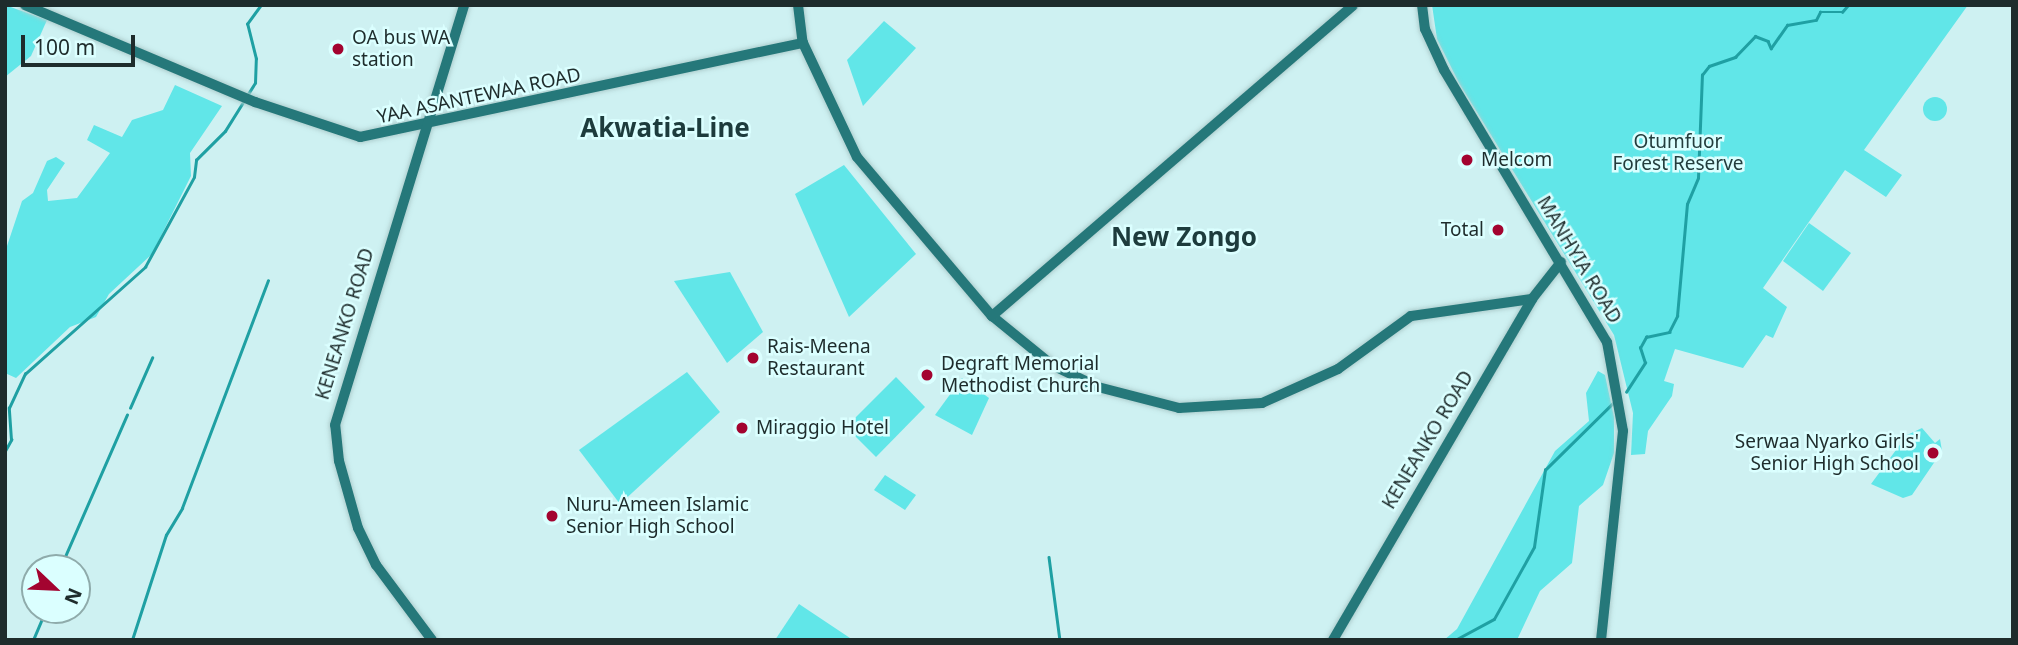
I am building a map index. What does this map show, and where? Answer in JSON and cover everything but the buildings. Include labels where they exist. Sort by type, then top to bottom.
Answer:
[{"type":"street","name":"YAA ASANTEWAA ROAD","points":[[25,5],[256,102],[360,137],[424,127],[803,43]]},
{"type":"street","name":"KENEANKO ROAD","points":[[432,640],[376,565],[358,528],[335,436],[339,400],[464,5]]},
{"type":"street","points":[[798,5],[803,43],[857,157],[992,316],[1028,349],[1080,379],[1137,399],[1202,410],[1262,403],[1303,388],[1411,316],[1532,299]]},
{"type":"street","points":[[992,316],[1353,5]]},
{"type":"street","name":"MANHYIA ROAD","points":[[1420,7],[1444,70],[1607,342],[1623,431],[1601,640]]},
{"type":"street","name":"KENEANKO ROAD","points":[[1333,640],[1532,299],[1561,262]]},
{"type":"green space","points":[[5,5],[47,20],[31,56],[5,77]]},
{"type":"green space","name":"Otumfuor Forest Reserve","points":[[1432,5],[1968,5],[1864,150],[1902,175],[1886,197],[1845,170],[1763,288],[1787,307],[1773,338],[1766,335],[1743,368],[1675,349],[1664,381],[1674,384],[1672,396],[1648,431],[1645,454],[1631,455],[1633,413],[1614,335],[1459,83],[1437,39]]},
{"type":"green space","points":[[884,21],[916,48],[863,106],[847,60]]},
{"type":"green space","points":[[175,85],[222,106],[190,153],[191,176],[152,254],[109,294],[96,317],[70,327],[16,378],[5,373],[5,252],[22,201],[33,193],[47,161],[56,157],[65,163],[47,190],[48,201],[77,198],[110,153],[87,140],[94,125],[122,137],[132,120],[163,110]]},
{"type":"green space","points":[[1935,97],[1944,100],[1947,109],[1944,118],[1935,121],[1926,118],[1923,109],[1926,100]]},
{"type":"green space","points":[[844,165],[916,254],[849,317],[795,194]]},
{"type":"green space","points":[[1809,223],[1851,253],[1823,291],[1783,261]]},
{"type":"green space","points":[[730,272],[763,332],[727,363],[674,281]]},
{"type":"green space","points":[[1598,371],[1605,375],[1614,417],[1614,453],[1603,485],[1579,506],[1572,563],[1540,591],[1517,640],[1444,640],[1457,629],[1555,451],[1589,421],[1586,393]]},
{"type":"green space","points":[[687,372],[720,412],[620,504],[579,450]]},
{"type":"green space","points":[[896,377],[925,407],[876,457],[846,427]]},
{"type":"green space","points":[[962,378],[989,398],[972,435],[935,415]]},
{"type":"green space","points":[[1922,428],[1935,443],[1940,439],[1942,451],[1912,495],[1903,498],[1871,484],[1907,435]]},
{"type":"green space","points":[[885,475],[916,495],[905,510],[874,490]]},
{"type":"green space","points":[[799,604],[853,640],[775,640]]},
{"type":"waterway","points":[[248,94],[255,83],[256,59],[247,24],[261,5]]},
{"type":"waterway","points":[[1626,392],[1645,363],[1640,348],[1646,337],[1669,332],[1677,316],[1687,204],[1698,178],[1702,75],[1709,66],[1735,57],[1755,36],[1768,41],[1771,48],[1787,25],[1816,20],[1820,12],[1842,12],[1848,5]]},
{"type":"waterway","points":[[5,451],[11,440],[9,408],[25,374],[145,267],[194,177],[196,160],[225,131],[244,100]]},
{"type":"waterway","points":[[132,640],[166,535],[182,508],[268,281]]},
{"type":"waterway","points":[[130,408],[152,358]]},
{"type":"waterway","points":[[1455,640],[1494,619],[1534,547],[1545,470],[1613,403]]},
{"type":"waterway","points":[[66,554],[127,415]]},
{"type":"waterway","points":[[1049,557],[1060,640]]},
{"type":"waterway","points":[[33,640],[40,624]]},
{"type":"place","name":"OA bus WA station","points":[[338,49]]},
{"type":"place","name":"Melcom","points":[[1467,160]]},
{"type":"place","name":"Total","points":[[1498,230]]},
{"type":"place","name":"Rais-Meena Restaurant","points":[[753,358]]},
{"type":"place","name":"Degraft Memorial Methodist Church","points":[[927,375]]},
{"type":"place","name":"Miraggio Hotel","points":[[742,428]]},
{"type":"place","name":"Serwaa Nyarko Girls' Senior High School","points":[[1933,453]]},
{"type":"place","name":"Nuru-Ameen Islamic Senior High School","points":[[552,516]]},
{"type":"district","name":"Akwatia-Line","points":[[665,128]]},
{"type":"district","name":"New Zongo","points":[[1184,237]]}]
